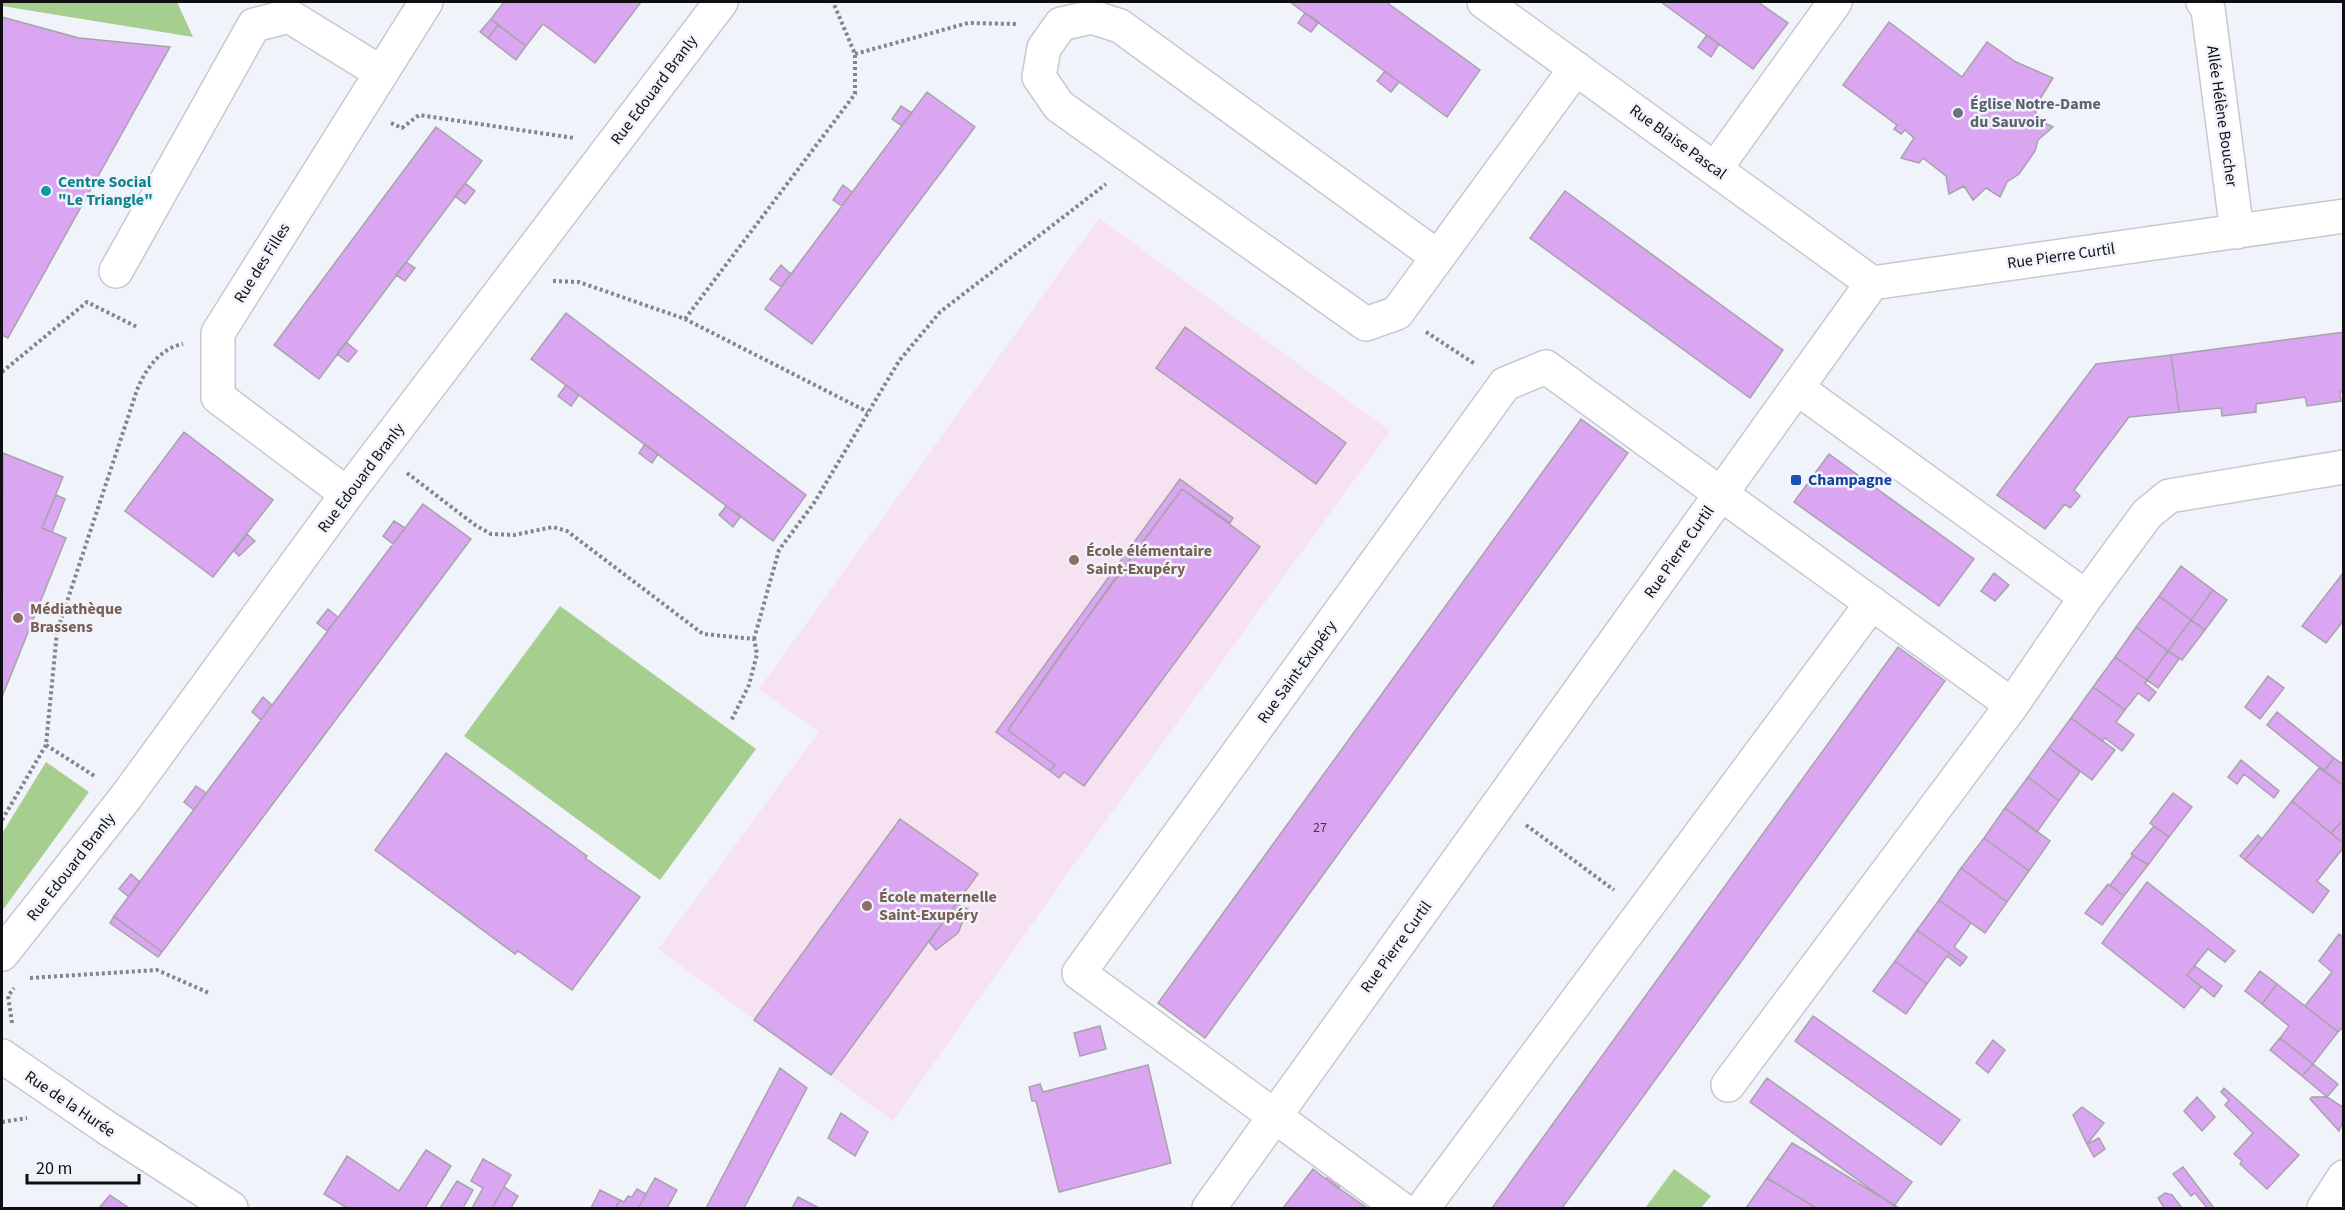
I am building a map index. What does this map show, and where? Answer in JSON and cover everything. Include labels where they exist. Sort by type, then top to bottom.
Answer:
[{"type":"street","name":"Rue des Filles","points":[[347,494],[218,397],[218,333],[426,2]]},
{"type":"street","name":"Rue Edouard Branly","points":[[11,966],[126,797],[347,494],[381,453],[721,2]]},
{"type":"street","name":"Rue Blaise Pascal","points":[[1484,2],[1872,283]]},
{"type":"street","points":[[1715,169],[1835,2]]},
{"type":"street","name":"Allée Hélène Boucher","points":[[2204,2],[2208,9],[2237,232]]},
{"type":"street","points":[[116,271],[254,25],[290,16],[380,72]]},
{"type":"street","points":[[1438,257],[1120,27],[1092,17],[1060,24],[1044,48],[1039,77],[1059,106],[1366,324],[1397,313],[1438,257],[1576,68]]},
{"type":"street","name":"Rue Pierre Curtil","points":[[1216,1206],[1276,1116],[1872,283],[2343,216]]},
{"type":"street","points":[[1505,384],[1546,367],[2012,705]]},
{"type":"street","name":"Rue Saint-Exupéry","points":[[1276,1116],[1079,973],[1505,384]]},
{"type":"street","points":[[1797,387],[2086,597]]},
{"type":"street","points":[[1728,1084],[2012,705],[2086,597],[2147,514],[2169,496],[2343,467]]},
{"type":"street","points":[[1422,1209],[1872,603]]},
{"type":"street","name":"Rue de la Hurée","points":[[2,1056],[231,1209]]},
{"type":"street","points":[[1276,1116],[1400,1209]]},
{"type":"street","points":[[2324,1209],[2343,1177]]},
{"type":"path","points":[[685,319],[855,94],[855,54],[833,2]]},
{"type":"path","points":[[855,54],[968,23],[1060,24]]},
{"type":"path","points":[[358,108],[402,128],[419,115],[613,144]]},
{"type":"path","points":[[731,721],[748,685],[758,654],[754,639],[779,550],[814,503],[899,361],[940,312],[1136,160]]},
{"type":"path","points":[[510,280],[579,282],[685,319],[868,412]]},
{"type":"path","points":[[2,372],[87,302],[137,327]]},
{"type":"path","points":[[1397,313],[1505,384]]},
{"type":"path","points":[[2,820],[46,745],[57,632],[145,372],[173,346],[182,344],[199,348],[208,356],[218,374]]},
{"type":"path","points":[[381,453],[490,534],[514,535],[553,527],[567,531],[703,634],[754,639]]},
{"type":"path","points":[[46,745],[126,797]]},
{"type":"path","points":[[1499,805],[1644,911]]},
{"type":"path","points":[[11,966],[41,978],[157,970],[209,993]]},
{"type":"shaded area","name":"École élémentaire Saint-Exupéry","points":[[1099,218],[1390,431],[1075,863],[893,1121],[658,949],[819,732],[759,689]]},
{"type":"green space","points":[[2,2],[177,2],[193,37],[2,6]]},
{"type":"green space","points":[[560,606],[756,749],[660,880],[464,736]]},
{"type":"green space","points":[[46,762],[89,792],[2,911],[2,831]]},
{"type":"green space","points":[[1674,1169],[1711,1196],[1701,1208],[1646,1207]]},
{"type":"building","points":[[504,2],[641,2],[595,63],[543,24],[526,46],[491,19]]},
{"type":"building","points":[[1290,2],[1386,2],[1480,70],[1447,117]]},
{"type":"building","points":[[1661,2],[1758,2],[1788,23],[1753,69]]},
{"type":"building","points":[[1305,13],[1319,22],[1311,32],[1298,23]]},
{"type":"building","name":"Centre Social \"Le Triangle\"","points":[[2,17],[79,38],[170,47],[8,338],[2,335]]},
{"type":"building","points":[[491,19],[498,25],[488,38],[480,32]]},
{"type":"building","name":"Église Notre-Dame du Sauvoir","points":[[1889,22],[1962,77],[1987,42],[2016,62],[2053,78],[2035,107],[2037,119],[2053,127],[2038,140],[2035,151],[2019,174],[2007,182],[2000,197],[1986,188],[1973,200],[1964,186],[1949,194],[1946,176],[1923,158],[1919,163],[1901,158],[1914,138],[1905,130],[1901,134],[1894,129],[1897,125],[1843,85]]},
{"type":"building","points":[[498,25],[526,46],[516,60],[488,38]]},
{"type":"building","points":[[1707,35],[1719,44],[1711,57],[1698,47]]},
{"type":"building","points":[[1385,71],[1399,82],[1391,92],[1377,81]]},
{"type":"building","points":[[927,92],[975,127],[812,344],[765,309]]},
{"type":"building","points":[[901,106],[912,113],[902,126],[892,119]]},
{"type":"building","points":[[436,127],[482,161],[319,379],[274,345]]},
{"type":"building","points":[[465,183],[475,191],[465,204],[455,196]]},
{"type":"building","points":[[843,185],[852,192],[842,206],[833,200]]},
{"type":"building","points":[[1565,191],[1783,350],[1750,398],[1530,238]]},
{"type":"building","points":[[406,262],[415,268],[405,281],[396,275]]},
{"type":"building","points":[[781,265],[791,274],[781,287],[770,279]]},
{"type":"building","points":[[566,313],[806,495],[773,541],[531,359]]},
{"type":"building","points":[[1185,327],[1346,443],[1316,484],[1156,368]]},
{"type":"building","points":[[2344,332],[2344,392],[2340,392],[2341,401],[2307,406],[2305,397],[2256,404],[2256,412],[2222,416],[2221,408],[2179,412],[2171,355]]},
{"type":"building","points":[[346,342],[357,351],[348,362],[337,354]]},
{"type":"building","points":[[2171,355],[2179,412],[2129,417],[2074,490],[2080,496],[2070,508],[2065,504],[2045,529],[1997,495],[2096,364]]},
{"type":"building","points":[[566,385],[579,395],[571,406],[558,396]]},
{"type":"building","points":[[1581,419],[1628,453],[1205,1038],[1158,1003]]},
{"type":"building","points":[[184,432],[273,500],[213,577],[125,511]]},
{"type":"building","points":[[645,444],[658,454],[652,463],[639,453]]},
{"type":"building","name":"Médiathèque Brassens","points":[[3,453],[63,477],[42,528],[66,538],[2,697]]},
{"type":"building","points":[[1829,454],[1974,559],[1939,606],[1794,502]]},
{"type":"building","points":[[1180,479],[1233,518],[1230,523],[1182,489],[1063,651],[1008,730],[1055,765],[1050,771],[996,732]]},
{"type":"building","points":[[1182,489],[1260,547],[1084,786],[1064,772],[1059,778],[1050,771],[1055,765],[1008,730],[1109,587]]},
{"type":"building","points":[[56,495],[65,499],[52,532],[42,528]]},
{"type":"building","points":[[423,504],[471,539],[162,952],[114,916]]},
{"type":"building","points":[[726,506],[741,516],[733,527],[719,515]]},
{"type":"building","points":[[394,521],[405,528],[393,544],[383,536]]},
{"type":"building","points":[[247,534],[255,541],[239,556],[234,551]]},
{"type":"building","points":[[2181,566],[2213,590],[2191,620],[2159,596]]},
{"type":"building","points":[[2344,572],[2344,620],[2326,643],[2302,626]]},
{"type":"building","points":[[1994,573],[2009,585],[1995,601],[1981,591]]},
{"type":"building","points":[[2213,590],[2227,600],[2205,630],[2191,620]]},
{"type":"building","points":[[2159,596],[2191,620],[2168,651],[2136,627]]},
{"type":"building","points":[[328,609],[338,617],[327,631],[317,623]]},
{"type":"building","points":[[2191,620],[2205,630],[2182,660],[2168,651]]},
{"type":"building","points":[[2136,627],[2168,651],[2147,680],[2115,657]]},
{"type":"building","points":[[1898,647],[1945,681],[1562,1208],[1492,1208]]},
{"type":"building","points":[[2168,651],[2179,659],[2158,688],[2147,680]]},
{"type":"building","points":[[2115,657],[2147,680],[2145,683],[2156,692],[2149,701],[2138,693],[2125,710],[2093,687]]},
{"type":"building","points":[[2268,676],[2284,688],[2260,719],[2245,707]]},
{"type":"building","points":[[2093,687],[2125,710],[2116,722],[2134,735],[2122,751],[2105,738],[2102,741],[2071,718]]},
{"type":"building","points":[[263,697],[272,705],[261,720],[252,712]]},
{"type":"building","points":[[2277,712],[2334,758],[2324,771],[2267,725]]},
{"type":"building","points":[[2071,718],[2115,750],[2092,780],[2049,748]]},
{"type":"building","points":[[2049,748],[2080,772],[2059,801],[2028,777]]},
{"type":"building","points":[[446,753],[640,897],[572,990],[518,951],[515,954],[375,850]]},
{"type":"building","points":[[2334,758],[2344,765],[2344,786],[2324,771]]},
{"type":"building","points":[[2241,760],[2279,791],[2274,798],[2244,774],[2237,784],[2228,777]]},
{"type":"building","points":[[2320,767],[2344,786],[2344,819],[2331,833],[2292,801]]},
{"type":"building","points":[[2028,777],[2059,801],[2037,832],[2005,808]]},
{"type":"building","points":[[196,786],[206,793],[194,810],[184,802]]},
{"type":"building","points":[[2173,793],[2192,807],[2169,837],[2150,823]]},
{"type":"building","points":[[2292,801],[2344,844],[2317,881],[2329,891],[2313,913],[2245,860]]},
{"type":"building","points":[[2005,808],[2050,841],[2029,871],[1984,838]]},
{"type":"building","points":[[900,819],[978,874],[831,1075],[754,1020]]},
{"type":"building","points":[[2344,819],[2344,844],[2331,833]]},
{"type":"building","points":[[2154,826],[2169,837],[2148,865],[2131,854]]},
{"type":"building","points":[[2258,835],[2262,839],[2245,860],[2240,856]]},
{"type":"building","points":[[1984,838],[2029,871],[2007,902],[1961,868]]},
{"type":"building","points":[[2133,855],[2148,865],[2124,896],[2110,885]]},
{"type":"building","points":[[1961,868],[2007,902],[1985,933],[1939,900]]},
{"type":"building","points":[[131,874],[140,882],[129,897],[119,889]]},
{"type":"building","points":[[2147,882],[2235,951],[2225,962],[2208,949],[2187,975],[2201,987],[2184,1008],[2102,943]]},
{"type":"building","points":[[2108,884],[2124,896],[2102,925],[2085,913]]},
{"type":"building","points":[[1939,900],[1971,923],[1954,947],[1967,957],[1963,963],[1917,930]]},
{"type":"building","points":[[956,904],[968,909],[958,933],[936,950],[929,942]]},
{"type":"building","points":[[114,916],[162,952],[158,957],[110,923]]},
{"type":"building","points":[[1917,930],[1963,963],[1960,966],[1947,956],[1927,984],[1895,961]]},
{"type":"building","points":[[2339,934],[2344,938],[2344,1026],[2338,1032],[2305,1006],[2332,972],[2319,961]]},
{"type":"building","points":[[1895,961],[1927,984],[1906,1014],[1873,991]]},
{"type":"building","points":[[2195,966],[2222,986],[2214,997],[2187,975]]},
{"type":"building","points":[[2260,971],[2277,984],[2262,1004],[2245,991]]},
{"type":"building","points":[[2277,984],[2338,1032],[2313,1064],[2280,1038],[2289,1026],[2262,1004]]},
{"type":"building","points":[[1813,1016],[1960,1120],[1941,1145],[1795,1041]]},
{"type":"building","points":[[1100,1026],[1106,1049],[1080,1056],[1074,1033]]},
{"type":"building","points":[[2280,1038],[2313,1064],[2302,1076],[2270,1050]]},
{"type":"building","points":[[1993,1040],[2005,1050],[1988,1073],[1976,1063]]},
{"type":"building","points":[[2313,1064],[2338,1084],[2327,1097],[2302,1076]]},
{"type":"building","points":[[1148,1065],[1171,1163],[1059,1192],[1036,1101],[1032,1101],[1029,1087],[1040,1084],[1043,1092]]},
{"type":"building","points":[[780,1068],[807,1088],[744,1208],[706,1208]]},
{"type":"building","points":[[1767,1078],[1912,1182],[1894,1206],[1750,1102]]},
{"type":"building","points":[[2224,1088],[2299,1155],[2267,1189],[2240,1164],[2242,1161],[2234,1154],[2253,1133],[2225,1105],[2229,1100],[2221,1092]]},
{"type":"building","points":[[2197,1097],[2215,1117],[2202,1131],[2184,1111]]},
{"type":"building","points":[[2327,1097],[2344,1108],[2344,1118],[2339,1131],[2310,1099]]},
{"type":"building","points":[[2082,1107],[2104,1123],[2087,1144],[2073,1115]]},
{"type":"building","points":[[841,1113],[868,1132],[855,1156],[828,1138]]},
{"type":"building","points":[[2099,1138],[2105,1149],[2094,1157],[2087,1144]]},
{"type":"building","points":[[1792,1143],[1899,1208],[1816,1208],[1767,1178]]},
{"type":"building","points":[[426,1150],[451,1166],[425,1208],[347,1208],[324,1194],[347,1156],[399,1191]]},
{"type":"building","points":[[483,1159],[511,1175],[492,1208],[472,1208],[483,1188],[471,1181]]},
{"type":"building","points":[[2183,1167],[2214,1208],[2207,1208],[2195,1193],[2191,1196],[2173,1174]]},
{"type":"building","points":[[1313,1169],[1326,1179],[1367,1208],[1283,1208]]},
{"type":"building","points":[[1333,1172],[1344,1180],[1338,1188],[1326,1179]]},
{"type":"building","points":[[655,1178],[677,1190],[667,1208],[638,1208]]},
{"type":"building","points":[[1767,1178],[1816,1208],[1746,1208]]},
{"type":"building","points":[[457,1181],[473,1190],[463,1208],[440,1208]]},
{"type":"building","points":[[504,1187],[518,1196],[511,1208],[492,1208]]},
{"type":"building","points":[[637,1189],[646,1194],[638,1208],[615,1208],[620,1200],[624,1202],[628,1196],[632,1197]]},
{"type":"building","points":[[600,1190],[620,1200],[615,1208],[591,1208]]},
{"type":"building","points":[[2165,1193],[2172,1195],[2182,1208],[2164,1208],[2158,1198]]},
{"type":"building","points":[[110,1195],[129,1208],[99,1208]]},
{"type":"building","points":[[798,1197],[819,1208],[792,1208]]},
{"type":"place","name":"Église Notre-Dame du Sauvoir","points":[[1958,113]]},
{"type":"place","name":"Centre Social \"Le Triangle\"","points":[[46,191]]},
{"type":"place","name":"Champagne","points":[[1796,480]]},
{"type":"place","name":"École élémentaire Saint-Exupéry","points":[[1074,560]]},
{"type":"place","name":"Médiathèque Brassens","points":[[18,618]]},
{"type":"place","name":"École maternelle Saint-Exupéry","points":[[867,906]]}]
